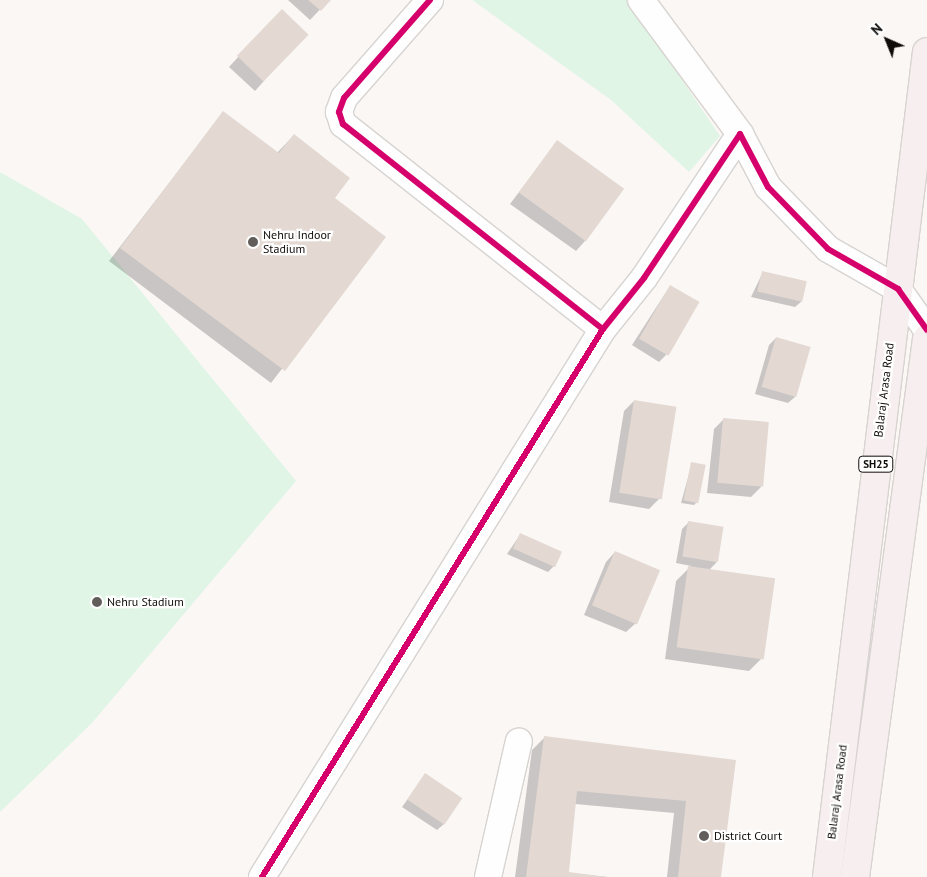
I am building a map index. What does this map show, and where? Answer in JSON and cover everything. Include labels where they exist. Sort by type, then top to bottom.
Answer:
[{"type":"main road","name":"Balaraj Arasa Road","points":[[827,877],[927,52]]},
{"type":"main road","name":"SH25","points":[[854,877],[927,339]]},
{"type":"street","points":[[430,0],[344,98],[339,112],[343,124],[603,329]]},
{"type":"street","points":[[641,0],[740,134],[768,187],[828,249],[898,289],[927,330]]},
{"type":"street","points":[[262,877],[603,329],[644,278],[740,134]]},
{"type":"street","points":[[488,877],[519,741]]},
{"type":"green space","points":[[472,0],[628,0],[720,136],[689,172],[611,100]]},
{"type":"green space","name":"Nehru Stadium","points":[[0,172],[82,219],[296,481],[92,723],[0,812]]},
{"type":"building","points":[[308,0],[331,0],[321,11]]},
{"type":"building","points":[[282,9],[309,35],[263,81],[237,56]]},
{"type":"building","name":"Nehru Indoor Stadium","points":[[223,111],[279,153],[294,134],[350,178],[335,198],[386,237],[285,371],[120,248]]},
{"type":"building","points":[[557,140],[624,189],[586,241],[519,193]]},
{"type":"building","points":[[762,271],[807,281],[802,302],[757,291]]},
{"type":"building","points":[[670,285],[699,302],[668,356],[639,339]]},
{"type":"building","points":[[776,337],[811,347],[796,397],[762,387]]},
{"type":"building","points":[[634,400],[676,407],[662,500],[619,493]]},
{"type":"building","points":[[723,418],[769,422],[763,487],[717,483]]},
{"type":"building","points":[[691,462],[706,465],[698,503],[684,500]]},
{"type":"building","points":[[688,521],[724,527],[718,562],[682,557]]},
{"type":"building","points":[[520,533],[562,552],[555,567],[513,549]]},
{"type":"building","points":[[615,551],[660,570],[637,624],[592,605]]},
{"type":"building","points":[[688,566],[775,578],[764,659],[677,647]]},
{"type":"building","name":"District Court","points":[[544,736],[736,760],[721,877],[678,877],[686,801],[577,791],[569,872],[607,877],[526,877]]},
{"type":"building","points":[[425,773],[462,798],[444,825],[407,800]]},
{"type":"cycle path","points":[[430,0],[344,98],[339,112],[343,124],[603,329]]},
{"type":"cycle path","points":[[262,877],[603,329],[644,278],[740,134],[768,187],[828,249],[898,289],[927,330]]},
{"type":"place","name":"Nehru Indoor Stadium","points":[[253,242]]},
{"type":"place","name":"Nehru Stadium","points":[[97,602]]},
{"type":"place","name":"District Court","points":[[704,836]]}]
